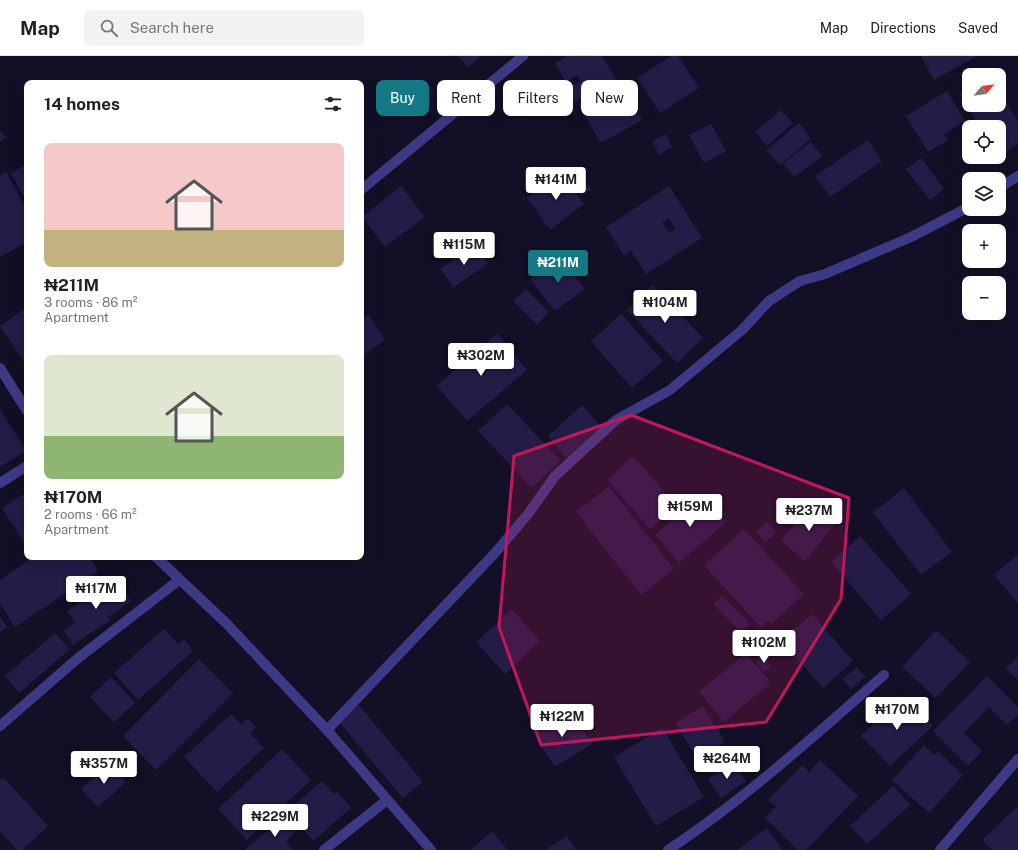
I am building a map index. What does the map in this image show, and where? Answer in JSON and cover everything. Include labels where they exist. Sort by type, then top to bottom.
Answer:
[{"type":"street","points":[[364,188],[523,56]]},
{"type":"street","points":[[1006,184],[1018,176]]},
{"type":"street","points":[[327,730],[496,554],[528,514],[555,476],[616,420],[670,390],[742,330],[769,301],[800,281],[825,274],[911,237],[962,211]]},
{"type":"street","points":[[0,368],[24,406]]},
{"type":"street","points":[[0,483],[24,468]]},
{"type":"street","points":[[159,560],[226,623],[327,730],[431,850]]},
{"type":"street","points":[[0,726],[77,659],[179,580]]},
{"type":"street","points":[[668,850],[705,826],[812,738],[884,675]]},
{"type":"street","points":[[940,850],[1018,759]]},
{"type":"street","points":[[324,850],[388,800]]},
{"type":"highlighted area","points":[[631,415],[849,498],[841,599],[766,722],[541,745],[499,627],[514,456]]},
{"type":"building","points":[[458,56],[481,56],[468,67]]},
{"type":"building","points":[[567,56],[602,56],[616,79],[581,80],[581,99],[575,102],[573,98],[573,85],[580,81],[577,75],[569,80],[565,80],[555,63]]},
{"type":"building","points":[[671,56],[678,56],[699,88],[660,113],[637,78]]},
{"type":"building","points":[[921,56],[977,56],[934,80]]},
{"type":"building","points":[[947,91],[964,120],[962,120],[962,123],[944,134],[948,140],[928,152],[906,116]]},
{"type":"building","points":[[962,92],[962,99],[959,94]]},
{"type":"building","points":[[1006,101],[1018,121],[1018,144],[1006,152],[1006,120],[976,120],[970,112],[1006,112]]},
{"type":"building","points":[[581,102],[581,109],[578,104]]},
{"type":"building","points":[[781,110],[793,123],[767,146],[755,132]]},
{"type":"building","points":[[638,113],[642,120],[601,143],[585,116],[638,116]]},
{"type":"building","points":[[799,123],[811,139],[780,165],[767,150]]},
{"type":"building","points":[[711,124],[726,151],[704,163],[689,135]]},
{"type":"building","points":[[0,130],[6,138],[0,142]]},
{"type":"building","points":[[666,134],[672,147],[659,155],[652,141]]},
{"type":"building","points":[[868,140],[882,161],[830,197],[815,176]]},
{"type":"building","points":[[811,142],[822,156],[794,177],[783,163]]},
{"type":"building","points":[[921,158],[944,189],[930,200],[906,169]]},
{"type":"building","points":[[24,166],[24,197],[11,173]]},
{"type":"building","points":[[577,166],[591,190],[581,196],[566,172]]},
{"type":"building","points":[[6,172],[24,205],[24,244],[0,257],[0,176]]},
{"type":"building","points":[[561,172],[584,204],[550,230],[527,198]]},
{"type":"building","points":[[401,186],[425,217],[385,247],[364,220],[364,215]]},
{"type":"building","points":[[669,186],[702,238],[646,274],[631,251],[624,256],[606,227]],"holes":[[[669,218],[675,229],[669,233],[662,222]]]},
{"type":"building","points":[[475,244],[488,263],[454,287],[440,269]]},
{"type":"building","points":[[560,256],[585,289],[555,311],[530,279]]},
{"type":"building","points":[[653,285],[703,338],[677,363],[627,310]]},
{"type":"building","points":[[526,289],[549,312],[537,325],[513,301]]},
{"type":"building","points":[[24,309],[24,362],[0,326]]},
{"type":"building","points":[[621,314],[663,361],[632,388],[591,341]]},
{"type":"building","points":[[369,315],[385,340],[364,355],[364,318]]},
{"type":"building","points":[[497,334],[527,370],[467,421],[437,386],[458,367],[454,363],[464,353],[468,358]]},
{"type":"building","points":[[507,404],[561,461],[532,488],[478,431]]},
{"type":"building","points":[[582,405],[601,427],[566,458],[548,436]]},
{"type":"building","points":[[0,409],[24,448],[24,452],[0,467]]},
{"type":"building","points":[[633,456],[677,506],[650,529],[607,480]]},
{"type":"building","points":[[609,486],[674,569],[641,595],[576,512]]},
{"type":"building","points":[[904,488],[952,552],[921,575],[873,512]]},
{"type":"building","points":[[24,494],[24,542],[2,508]]},
{"type":"building","points":[[701,494],[726,522],[679,563],[655,535]]},
{"type":"building","points":[[814,502],[837,522],[805,561],[781,541]]},
{"type":"building","points":[[768,522],[776,533],[765,542],[756,531]]},
{"type":"building","points":[[744,529],[804,594],[771,624],[767,621],[760,627],[704,565]]},
{"type":"building","points":[[860,536],[911,594],[881,620],[831,562]]},
{"type":"building","points":[[1018,554],[1018,603],[994,575]]},
{"type":"building","points":[[30,560],[91,560],[98,571],[15,627],[0,604],[0,580]]},
{"type":"building","points":[[115,577],[131,601],[108,617],[110,620],[73,645],[64,631],[75,623],[67,611]]},
{"type":"building","points":[[722,596],[750,624],[741,632],[713,604]]},
{"type":"building","points":[[512,609],[540,641],[505,674],[476,642]]},
{"type":"building","points":[[812,614],[853,661],[823,688],[781,641]]},
{"type":"building","points":[[0,616],[7,627],[0,632]]},
{"type":"building","points":[[164,629],[178,644],[184,639],[193,651],[138,700],[114,673]]},
{"type":"building","points":[[936,630],[970,662],[936,698],[902,667]]},
{"type":"building","points":[[55,633],[70,649],[19,693],[5,676]]},
{"type":"building","points":[[746,653],[771,683],[724,722],[699,692]]},
{"type":"building","points":[[764,656],[771,667],[763,672],[756,661]]},
{"type":"building","points":[[1018,656],[1018,680],[1006,669]]},
{"type":"building","points":[[199,659],[233,693],[156,770],[123,736]]},
{"type":"building","points":[[857,667],[865,677],[851,689],[842,679]]},
{"type":"building","points":[[987,676],[1018,707],[1018,715],[1007,725],[989,707],[964,733],[982,751],[968,766],[933,731]]},
{"type":"building","points":[[111,677],[135,703],[114,722],[90,697]]},
{"type":"building","points":[[903,695],[933,726],[890,766],[861,736]]},
{"type":"building","points":[[358,704],[423,782],[403,798],[338,721]]},
{"type":"building","points":[[703,706],[725,742],[697,759],[675,723]]},
{"type":"building","points":[[569,708],[592,744],[555,767],[532,731]]},
{"type":"building","points":[[231,714],[241,724],[248,718],[256,727],[250,733],[264,748],[217,792],[184,757]]},
{"type":"building","points":[[662,728],[704,797],[656,826],[614,757]]},
{"type":"building","points":[[924,745],[934,755],[938,751],[963,775],[929,813],[892,780]]},
{"type":"building","points":[[282,749],[311,780],[247,840],[218,809]]},
{"type":"building","points":[[820,760],[858,796],[806,850],[798,850],[765,818],[776,806],[768,800],[803,765],[809,772]]},
{"type":"building","points":[[733,762],[746,781],[721,798],[708,779]]},
{"type":"building","points":[[109,763],[126,782],[98,807],[81,789]]},
{"type":"building","points":[[3,777],[48,826],[22,850],[17,850],[0,831],[0,780]]},
{"type":"building","points":[[322,781],[334,794],[337,791],[351,808],[313,841],[287,811]]},
{"type":"building","points":[[893,786],[910,805],[867,844],[850,826]]},
{"type":"building","points":[[1018,806],[1018,850],[992,850],[982,840]]},
{"type":"building","points":[[284,817],[296,831],[286,841],[293,850],[245,850]]},
{"type":"building","points":[[767,828],[783,850],[737,850]]},
{"type":"building","points":[[492,831],[508,850],[471,850]]},
{"type":"building","points":[[567,836],[576,850],[545,850]]}]
